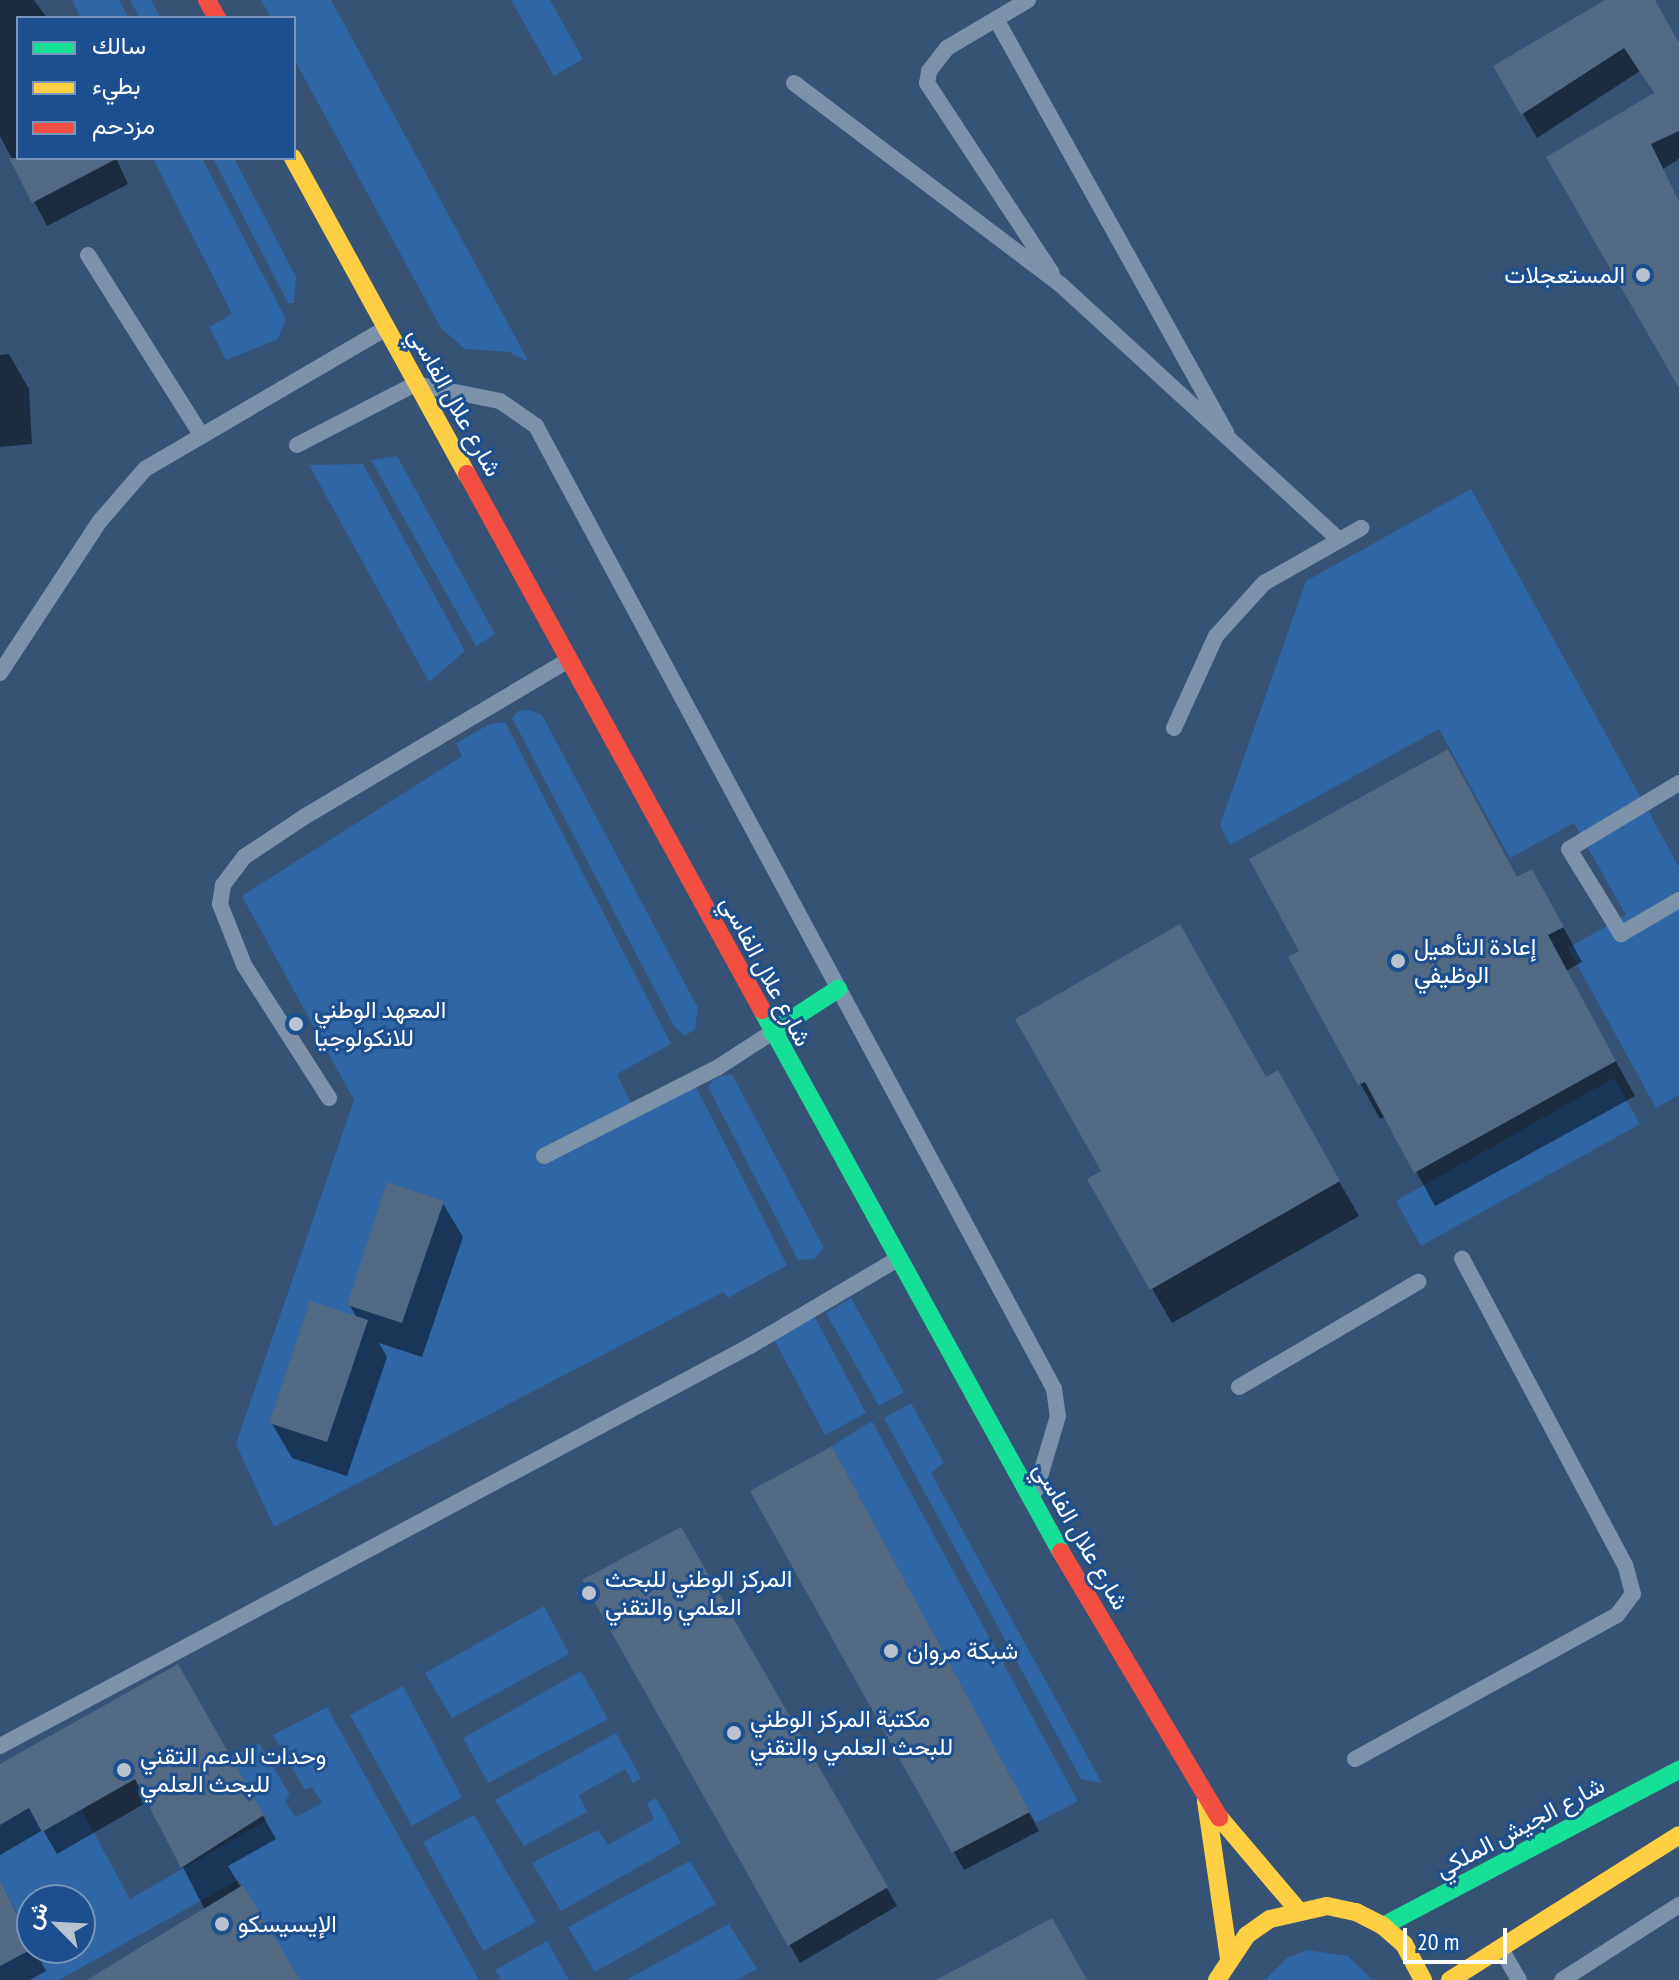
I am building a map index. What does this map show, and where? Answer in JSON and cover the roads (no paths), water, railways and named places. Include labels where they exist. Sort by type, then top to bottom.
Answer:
[{"type":"street","name":"شارع علال الفاسي","points":[[294,160],[415,384],[572,658],[896,1260],[1032,1501],[1206,1801],[1297,1909]]},
{"type":"street","points":[[772,1032],[838,989]]},
{"type":"street","name":"شارع الجيش الملكي","points":[[1383,1926],[1679,1770]]},
{"type":"street","name":"شارع علال الفاسي","points":[[1206,1801],[1229,1958]]},
{"type":"street","points":[[1450,1980],[1679,1835]]},
{"type":"street","points":[[1217,1980],[1247,1935],[1297,1909],[1327,1906],[1356,1912],[1383,1926],[1404,1944],[1423,1980]]},
{"type":"lane","points":[[1028,0],[947,48],[929,71],[927,83],[1060,284]]},
{"type":"lane","points":[[996,19],[1232,444]]},
{"type":"lane","points":[[794,83],[1060,284],[1339,540]]},
{"type":"lane","points":[[88,255],[200,433]]},
{"type":"lane","points":[[0,673],[120,494],[145,469],[200,433],[386,328]]},
{"type":"lane","points":[[297,445],[415,384],[500,401],[536,426],[1054,1389],[1058,1416],[1032,1501]]},
{"type":"lane","points":[[1174,728],[1216,636],[1264,583],[1361,528]]},
{"type":"lane","points":[[329,1098],[244,965],[220,904],[223,885],[244,857],[304,817],[572,658]]},
{"type":"lane","points":[[1679,783],[1569,849],[1621,934],[1679,900]]},
{"type":"lane","points":[[544,1156],[717,1068],[772,1032]]},
{"type":"lane","points":[[1355,1759],[1617,1615],[1633,1594],[1625,1565],[1462,1259]]},
{"type":"lane","points":[[0,1746],[750,1346],[896,1260]]},
{"type":"lane","points":[[1239,1387],[1418,1282]]},
{"type":"lane","points":[[1562,1980],[1679,1905]]},
{"type":"lane","points":[[1500,1948],[1519,1980]]},
{"type":"place","name":"المستعجلات","points":[[1643,275]]},
{"type":"place","name":"إعادة التأهيل الوظيفي","points":[[1398,961]]},
{"type":"place","name":"المعهد الوطني للانكولوجيا","points":[[296,1024]]},
{"type":"place","name":"المركز الوطني للبحث العلمي والتقني","points":[[589,1593]]},
{"type":"place","name":"شبكة مروان","points":[[891,1651]]},
{"type":"place","name":"مكتبة المركز الوطني للبحث العلمي والتقني","points":[[734,1733]]},
{"type":"place","name":"وحدات الدعم التقني للبحث العلمي","points":[[124,1770]]},
{"type":"place","name":"اﻹيسيسكو","points":[[222,1924]]}]
